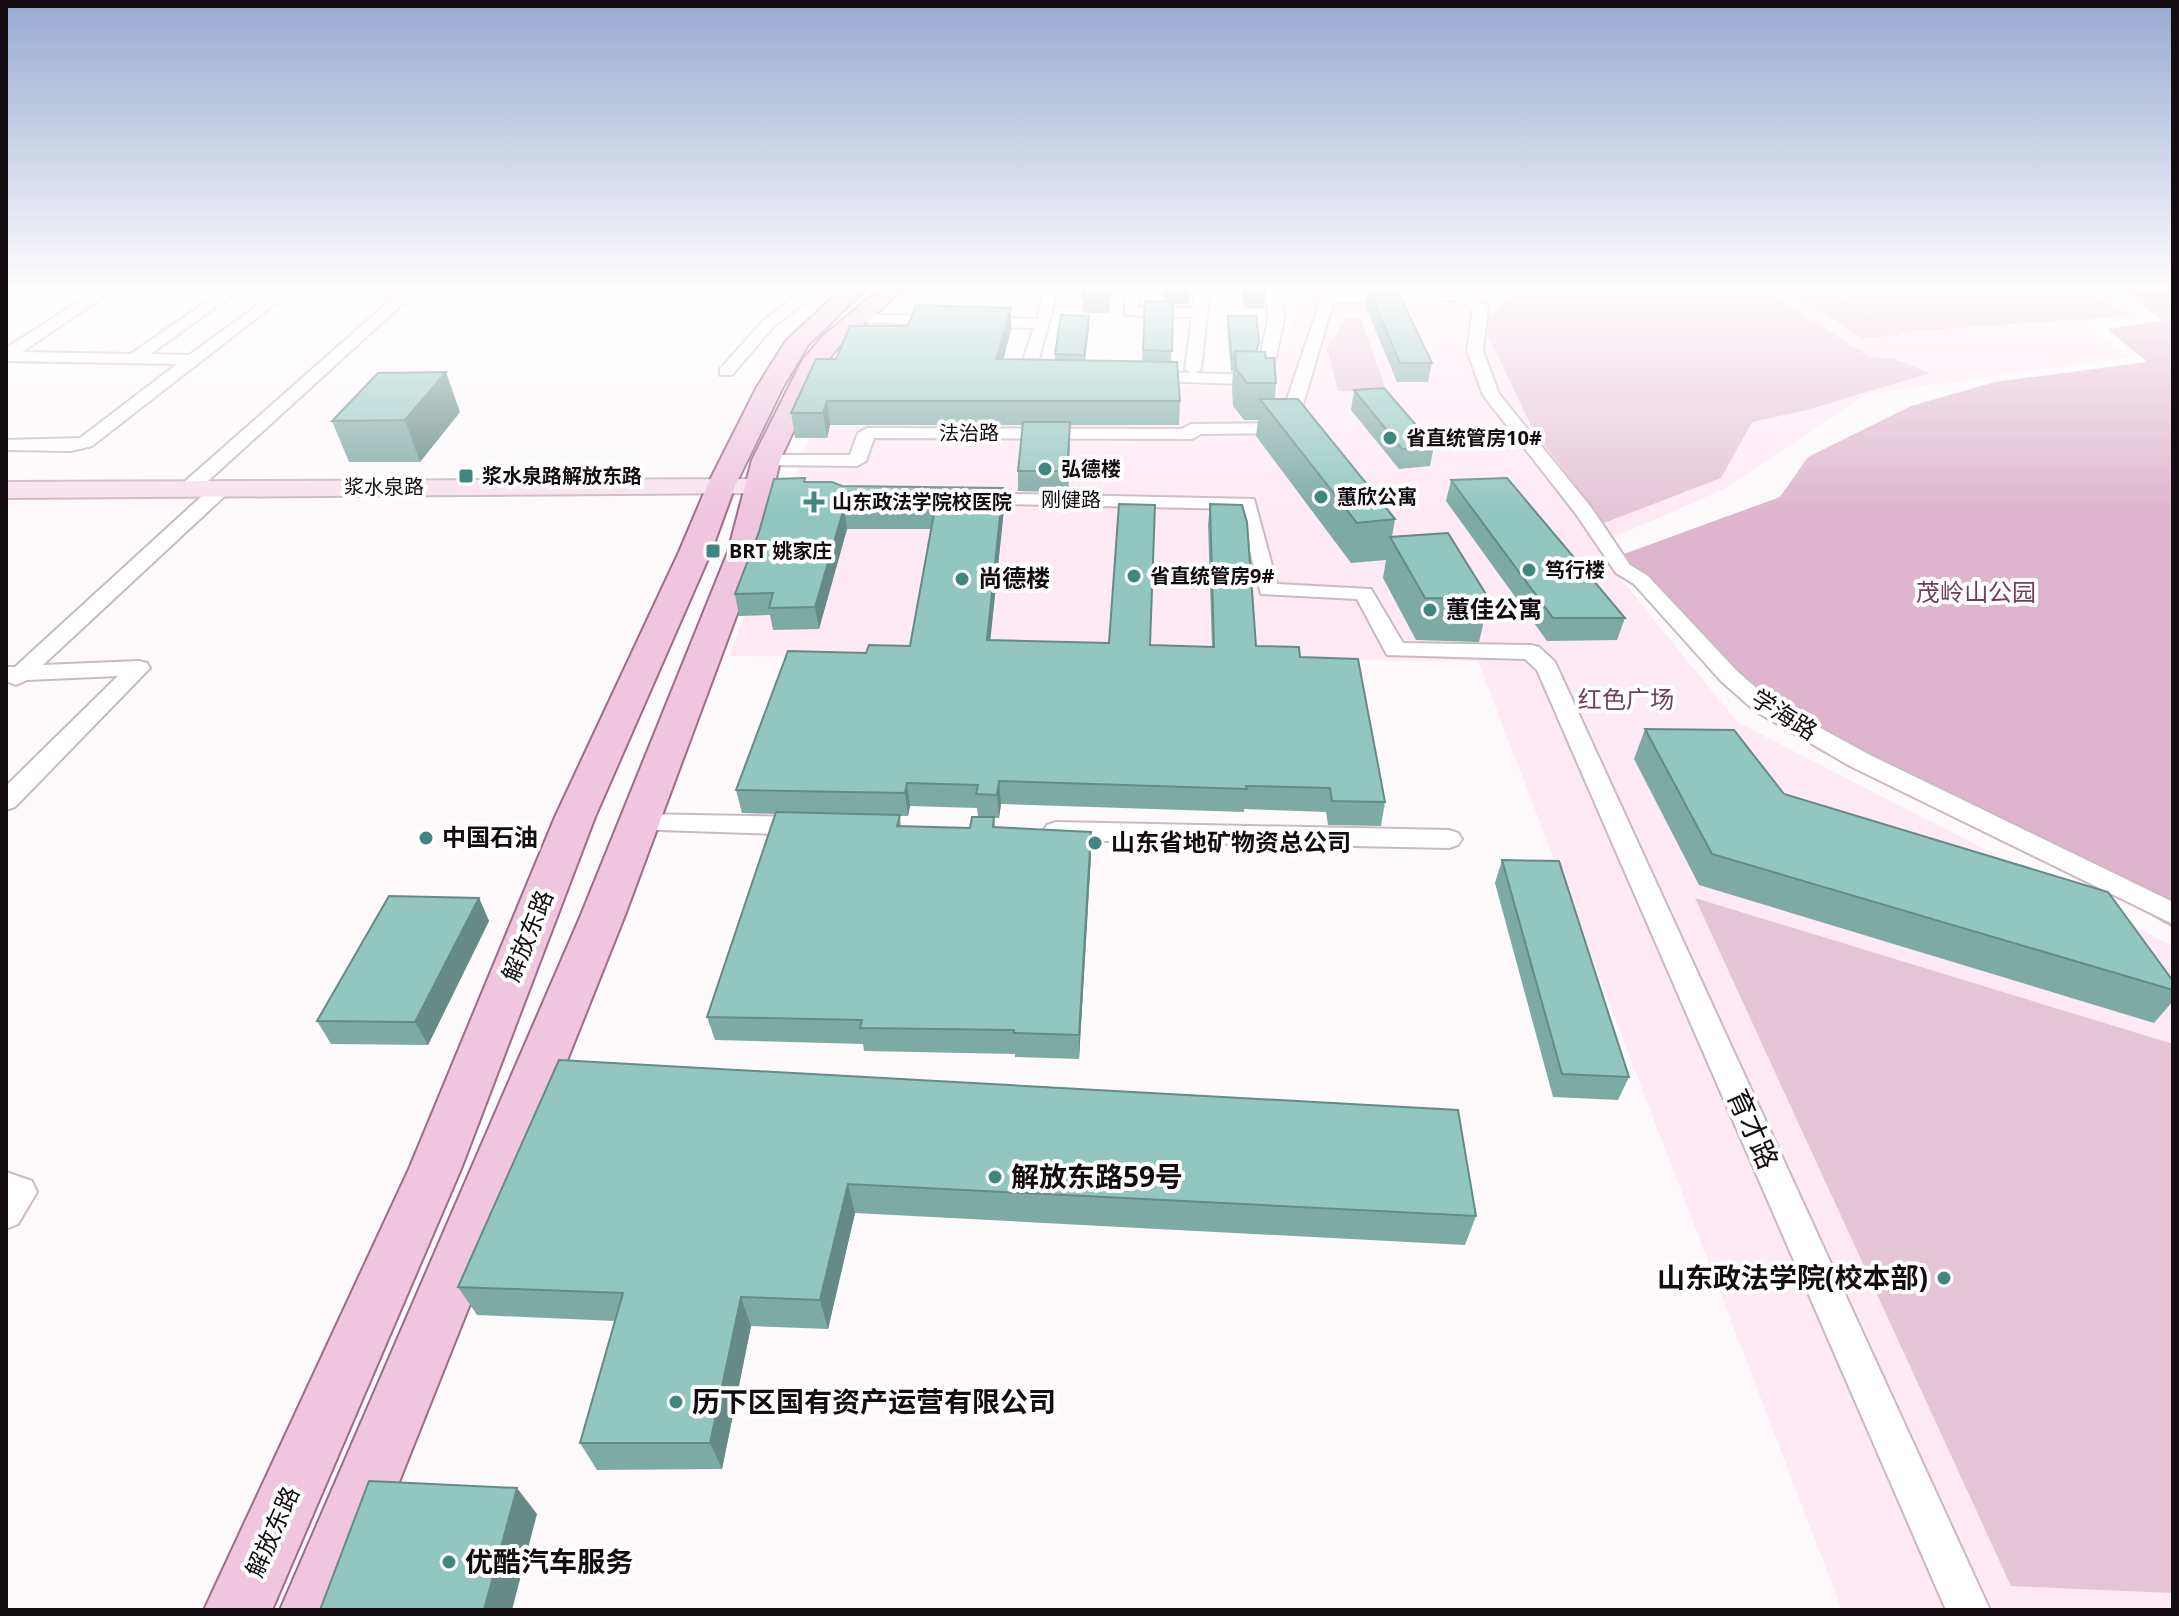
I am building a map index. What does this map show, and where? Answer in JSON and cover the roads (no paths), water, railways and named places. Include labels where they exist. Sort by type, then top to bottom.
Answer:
[{"type":"main road","name":"解放东路","points":[[314,1610],[638,823],[744,552],[770,387],[784,363]]},
{"type":"main road","name":"解放东路","points":[[238,1610],[435,1169],[575,817],[695,552],[756,480],[813,363]]},
{"type":"main road","name":"浆水泉路","points":[[6,490],[756,480]]},
{"type":"street","points":[[6,445],[71,446],[86,442],[188,363]]},
{"type":"street","points":[[189,488],[328,363]]},
{"type":"street","points":[[726,372],[734,363]]},
{"type":"street","points":[[1030,363],[1026,374],[1058,375]]},
{"type":"street","points":[[1193,369],[1194,363]]},
{"type":"street","points":[[1121,376],[1263,380],[1267,363]]},
{"type":"street","name":"法治路","points":[[756,480],[857,461],[867,433],[1191,432],[1305,428],[1293,408],[1307,363]]},
{"type":"street","name":"学海路","points":[[1480,363],[1491,395],[1584,511],[1623,569],[1641,580],[1729,676],[1763,706],[1859,760],[2173,914]]},
{"type":"street","points":[[11,678],[222,488]]},
{"type":"street","name":"刚健路","points":[[954,499],[1247,503],[1268,590],[1364,593],[1395,650],[1531,652]]},
{"type":"street","name":"育才路","points":[[1531,652],[1547,667],[1968,1610]]},
{"type":"street","points":[[6,801],[139,668],[11,678]]},
{"type":"street","points":[[638,823],[829,827]]},
{"type":"street","points":[[1036,831],[1449,839]]},
{"type":"street","points":[[6,1187],[20,1192],[6,1213]]},
{"type":"place","name":"省直统管房10#","points":[[1390,438]]},
{"type":"place","name":"弘德楼","points":[[1045,469]]},
{"type":"place","name":"浆水泉路解放东路","points":[[466,476]]},
{"type":"place","name":"蕙欣公寓","points":[[1321,497]]},
{"type":"place","name":"山东政法学院校医院","points":[[814,502]]},
{"type":"place","name":"BRT 姚家庄","points":[[713,551]]},
{"type":"place","name":"笃行楼","points":[[1529,570]]},
{"type":"place","name":"省直统管房9#","points":[[1134,576]]},
{"type":"place","name":"尚德楼","points":[[962,579]]},
{"type":"place","name":"蕙佳公寓","points":[[1430,610]]},
{"type":"place","name":"中国石油","points":[[426,838]]},
{"type":"place","name":"山东省地矿物资总公司","points":[[1095,843]]},
{"type":"place","name":"解放东路59号","points":[[995,1177]]},
{"type":"place","name":"山东政法学院(校本部)","points":[[1944,1278]]},
{"type":"place","name":"历下区国有资产运营有限公司","points":[[676,1402]]},
{"type":"place","name":"优酷汽车服务","points":[[449,1562]]},
{"type":"park label","name":"茂岭山公园","points":[[1976,593]]},
{"type":"park label","name":"红色广场","points":[[1626,700]]}]
